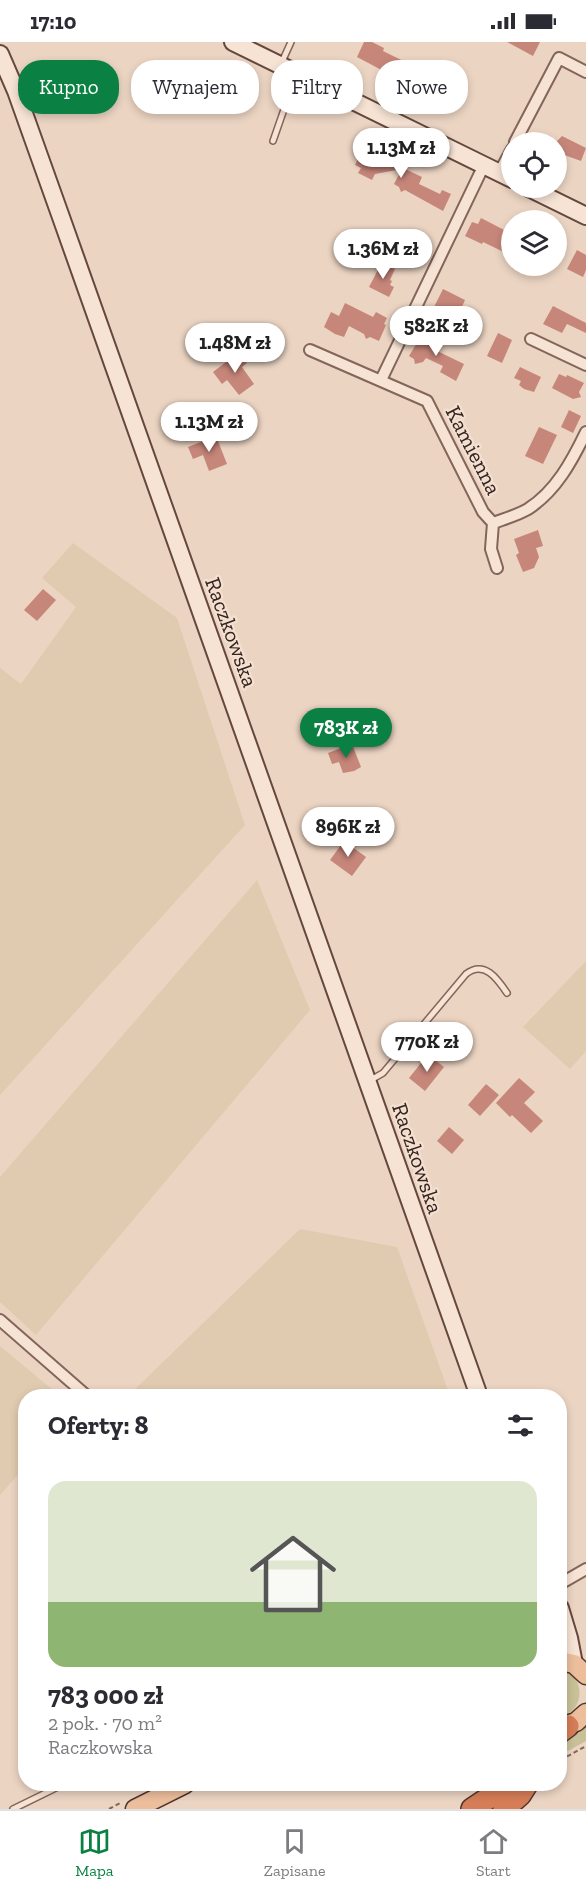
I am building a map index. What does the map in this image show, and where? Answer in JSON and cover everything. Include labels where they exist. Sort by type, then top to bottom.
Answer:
[{"type":"highway","points":[[472,1809],[498,1791]]},
{"type":"highway","points":[[504,1809],[523,1791]]},
{"type":"main road","points":[[567,1726],[586,1713]]},
{"type":"main road","points":[[135,1809],[171,1791]]},
{"type":"street","points":[[233,42],[271,61]]},
{"type":"street","name":"Raczkowska","points":[[0,54],[23,113],[477,1389]]},
{"type":"street","points":[[520,132],[559,58],[586,72]]},
{"type":"street","points":[[363,106],[498,172],[381,380]]},
{"type":"street","points":[[549,198],[586,216]]},
{"type":"street","points":[[531,339],[586,365]]},
{"type":"street","name":"Kamienna","points":[[310,350],[427,401],[483,512],[494,524],[491,549],[497,568]]},
{"type":"street","points":[[494,524],[528,509],[552,488],[565,471],[586,432]]},
{"type":"street","points":[[0,1320],[79,1389]]},
{"type":"street","points":[[567,1580],[586,1569]]},
{"type":"street","points":[[567,1631],[573,1667]]},
{"type":"lane","points":[[282,60],[291,42]]},
{"type":"lane","points":[[273,141],[283,114]]},
{"type":"lane","points":[[368,1081],[383,1072],[472,969],[485,970],[495,976],[507,993]]},
{"type":"lane","points":[[13,1809],[50,1791]]},
{"type":"path","points":[[567,1756],[586,1746]]},
{"type":"shaded area","points":[[73,543],[177,618],[245,825],[0,1095],[0,668],[21,684],[76,607],[42,578]]},
{"type":"shaded area","points":[[257,880],[310,1010],[36,1335],[0,1302],[0,1177]]},
{"type":"shaded area","points":[[586,961],[586,1051],[570,1069],[523,1027]]},
{"type":"shaded area","points":[[300,1229],[397,1247],[448,1389],[135,1389]]},
{"type":"shaded area","points":[[0,1346],[52,1389],[18,1389],[18,1475],[0,1495]]},
{"type":"shaded area","points":[[567,1673],[575,1678],[580,1693],[575,1708],[567,1715]]},
{"type":"shaded area","points":[[586,1726],[586,1741],[568,1751],[567,1736]]},
{"type":"building","points":[[364,42],[372,42],[384,48],[383,51],[401,60],[375,60],[375,67],[357,57]]},
{"type":"building","points":[[507,42],[540,42],[533,56]]},
{"type":"building","points":[[567,138],[586,148],[581,161],[567,156]]},
{"type":"building","points":[[361,152],[367,155],[369,152],[422,177],[419,184],[440,194],[442,190],[451,194],[443,211],[405,190],[401,192],[394,184],[402,169],[375,174],[372,180],[358,173],[361,168],[355,165]]},
{"type":"building","points":[[481,218],[501,228],[501,251],[465,236],[472,222],[478,224]]},
{"type":"building","points":[[577,250],[586,255],[586,270],[583,277],[567,269]]},
{"type":"building","points":[[382,262],[395,269],[390,280],[392,281],[390,285],[394,287],[389,297],[369,287]]},
{"type":"building","points":[[443,289],[465,300],[454,324],[431,313]]},
{"type":"building","points":[[345,303],[373,317],[376,312],[387,318],[379,341],[370,337],[366,339],[364,334],[349,326],[344,337],[324,327],[331,312],[339,316]]},
{"type":"building","points":[[553,306],[586,323],[586,333],[567,324],[562,333],[543,324]]},
{"type":"building","points":[[423,333],[435,339],[433,349],[464,364],[456,381],[440,372],[443,366],[426,358],[423,362],[415,364],[414,359],[409,356]]},
{"type":"building","points":[[498,333],[512,340],[502,363],[487,356]]},
{"type":"building","points":[[239,352],[247,363],[242,367],[254,384],[239,395],[227,380],[222,384],[213,372]]},
{"type":"building","points":[[520,367],[541,377],[534,392],[524,389],[519,385],[521,381],[514,378]]},
{"type":"building","points":[[559,374],[584,383],[579,392],[581,397],[573,399],[552,388]]},
{"type":"building","points":[[569,410],[581,416],[573,433],[561,427]]},
{"type":"building","points":[[539,427],[557,435],[543,464],[525,456]]},
{"type":"building","points":[[216,436],[227,464],[209,471],[203,455],[193,459],[188,447]]},
{"type":"building","points":[[538,530],[543,546],[536,548],[539,557],[534,568],[523,572],[516,555],[519,553],[514,539]]},
{"type":"building","points":[[43,589],[56,600],[37,621],[24,610]]},
{"type":"building","points":[[352,744],[361,767],[343,773],[339,762],[332,764],[328,753]]},
{"type":"building","points":[[344,841],[366,857],[352,876],[330,860]]},
{"type":"building","points":[[430,1056],[444,1067],[425,1091],[409,1078]]},
{"type":"building","points":[[519,1078],[535,1092],[524,1103],[543,1121],[531,1133],[496,1103]]},
{"type":"building","points":[[486,1084],[499,1095],[480,1116],[468,1105]]},
{"type":"building","points":[[449,1127],[464,1140],[452,1154],[437,1141]]}]
